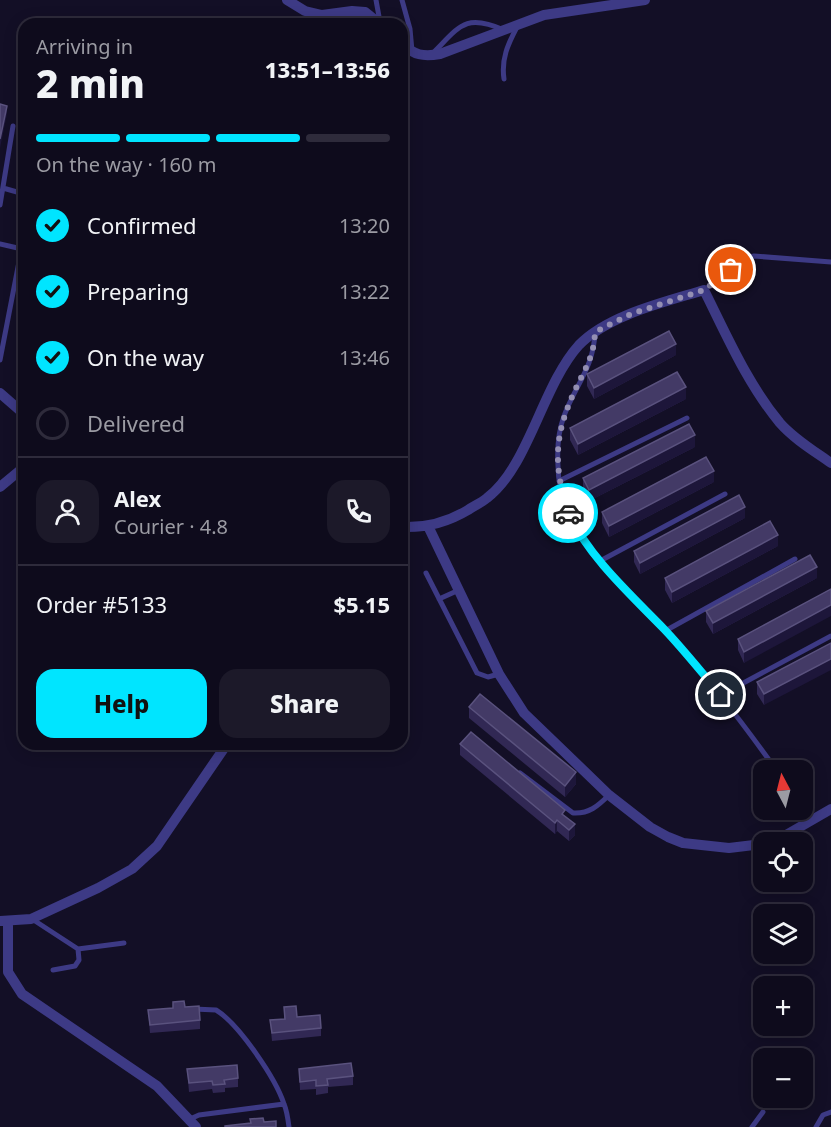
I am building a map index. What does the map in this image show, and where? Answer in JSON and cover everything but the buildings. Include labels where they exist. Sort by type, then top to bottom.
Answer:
[{"type":"street","points":[[287,0],[304,11],[322,15],[352,10],[365,12],[372,18]]},
{"type":"street","points":[[408,49],[424,56],[430,56],[447,52],[533,19],[561,12],[645,0]]},
{"type":"street","points":[[408,527],[428,526],[460,514],[488,497],[504,481],[565,364],[581,344],[595,332],[631,314],[704,290],[745,373],[782,425],[831,463]]},
{"type":"street","points":[[0,393],[18,408]]},
{"type":"street","points":[[0,487],[18,472]]},
{"type":"street","points":[[428,526],[499,674],[524,713],[609,795],[650,827],[683,843],[729,848],[754,845],[786,834],[831,809]]},
{"type":"street","points":[[193,1123],[157,1086],[22,994],[8,972],[4,921],[31,919],[117,878],[145,858],[157,846],[223,750]]},
{"type":"lane","points":[[376,0],[379,18]]},
{"type":"lane","points":[[402,0],[407,18]]},
{"type":"lane","points":[[408,22],[412,52]]},
{"type":"lane","points":[[430,56],[450,36],[471,22],[483,22],[505,30]]},
{"type":"lane","points":[[504,79],[508,43],[519,25]]},
{"type":"lane","points":[[0,205],[13,126]]},
{"type":"lane","points":[[3,188],[18,192]]},
{"type":"lane","points":[[0,244],[18,248]]},
{"type":"lane","points":[[704,290],[746,258],[754,256],[831,262]]},
{"type":"lane","points":[[0,360],[18,269]]},
{"type":"lane","points":[[595,332],[591,359],[563,418],[558,440],[559,481],[567,512],[577,532],[600,561],[666,631],[721,695],[769,760]]},
{"type":"lane","points":[[559,481],[687,417]]},
{"type":"lane","points":[[600,561],[725,494]]},
{"type":"lane","points":[[666,631],[795,559]]},
{"type":"lane","points":[[426,573],[477,673],[488,677],[499,674]]},
{"type":"lane","points":[[439,599],[459,590]]},
{"type":"lane","points":[[721,695],[831,636]]},
{"type":"lane","points":[[516,770],[573,813],[582,814],[590,811],[609,795]]},
{"type":"lane","points":[[31,919],[78,949],[124,943]]},
{"type":"lane","points":[[53,970],[75,966],[79,960],[78,949]]},
{"type":"lane","points":[[192,1009],[212,1008],[237,1030],[270,1075],[284,1104],[290,1127]]},
{"type":"lane","points":[[193,1123],[203,1114],[284,1104]]},
{"type":"lane","points":[[752,1127],[763,1112]]},
{"type":"lane","points":[[816,1127],[823,1115],[831,1112]]},
{"type":"way so far","points":[[568,513],[559,481],[558,440],[563,418],[591,359],[595,345],[595,332],[631,314],[704,290],[731,270]]},
{"type":"route","points":[[568,513],[577,532],[600,561],[681,647],[721,695]]}]
